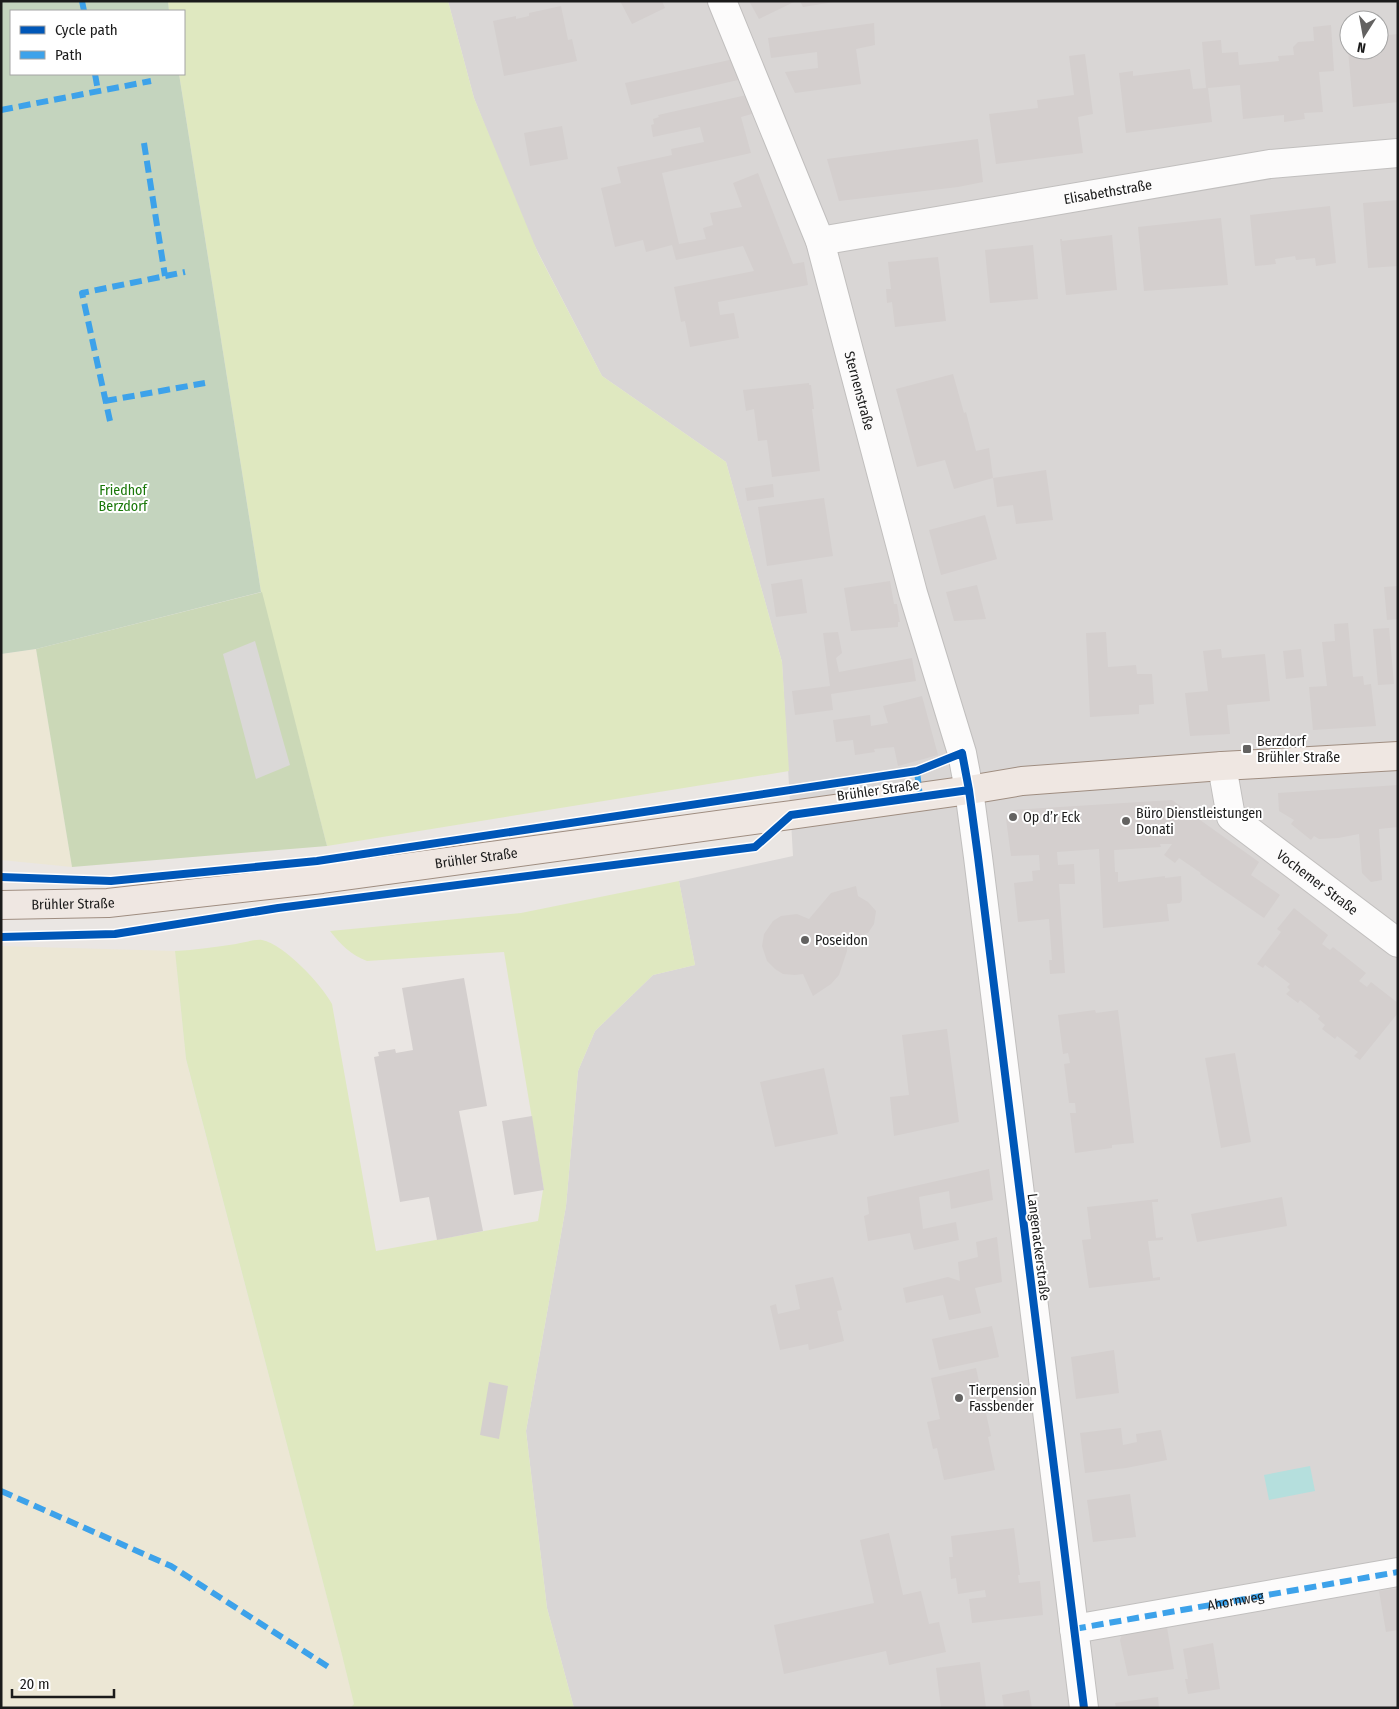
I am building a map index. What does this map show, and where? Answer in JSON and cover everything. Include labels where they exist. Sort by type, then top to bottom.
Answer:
[{"type":"main road","name":"Brühler Straße","points":[[1,905],[108,903],[322,879],[969,790],[1022,781],[1222,766],[1398,756]]},
{"type":"street","name":"Sternenstraße","points":[[722,1],[820,241],[912,593],[962,753],[969,790]]},
{"type":"street","name":"Elisabethstraße","points":[[820,241],[1270,164],[1398,153]]},
{"type":"street","name":"Vochemer Straße","points":[[1222,766],[1231,817],[1398,944]]},
{"type":"street","name":"Langenackerstraße","points":[[969,790],[1084,1708]]},
{"type":"street","name":"Ahornweg","points":[[1074,1630],[1398,1572]]},
{"type":"shaded area","points":[[448,1],[1398,1],[1398,1708],[574,1708],[547,1608],[526,1431],[566,1206],[578,1071],[595,1031],[653,975],[695,965],[679,881],[793,856],[782,662],[726,462],[602,376],[526,229],[474,98]]},
{"type":"shaded area","points":[[255,641],[290,765],[256,779],[223,654]]},
{"type":"shaded area","points":[[36,649],[72,867],[1,860],[1,654]]},
{"type":"shaded area","points":[[1,946],[175,951],[186,1060],[341,1651],[354,1704],[350,1708],[1,1708]]},
{"type":"green space","name":"Friedhof Berzdorf","points":[[1,1],[168,1],[169,10],[10,10],[10,75],[179,75],[261,592],[36,649],[1,654]]},
{"type":"green space","points":[[168,1],[448,1],[474,98],[538,253],[602,376],[726,462],[782,662],[789,771],[327,846],[261,592],[179,75],[185,75],[185,10],[169,10]]},
{"type":"green space","points":[[262,592],[327,846],[72,867],[36,649]]},
{"type":"green space","points":[[679,881],[695,965],[653,975],[595,1031],[578,1071],[566,1206],[526,1431],[547,1608],[574,1708],[350,1708],[354,1704],[341,1651],[186,1059],[175,951],[262,940],[281,949],[302,966],[327,996],[332,1004],[376,1251],[538,1221],[544,1190],[504,952],[367,961],[347,949],[330,931],[521,913]]},
{"type":"water","points":[[1310,1466],[1315,1491],[1269,1500],[1264,1475]]},
{"type":"building","points":[[620,1],[662,1],[665,8],[632,24]]},
{"type":"building","points":[[749,1],[796,1],[759,19]]},
{"type":"building","points":[[800,1],[834,1],[834,2],[803,7]]},
{"type":"building","points":[[561,6],[568,40],[572,39],[577,61],[504,76],[493,21],[516,16],[516,19],[529,16],[529,13]]},
{"type":"building","points":[[874,23],[875,45],[856,49],[861,84],[795,93],[785,72],[818,68],[817,52],[771,58],[768,38]]},
{"type":"building","points":[[1331,25],[1334,71],[1319,72],[1323,112],[1304,113],[1305,119],[1284,122],[1284,115],[1243,119],[1240,85],[1208,88],[1212,122],[1126,133],[1119,73],[1133,71],[1133,76],[1190,69],[1193,89],[1206,88],[1202,42],[1221,40],[1222,53],[1238,52],[1239,65],[1279,61],[1278,56],[1294,55],[1293,47],[1298,42],[1314,41],[1313,27]]},
{"type":"building","points":[[1398,34],[1398,102],[1353,107],[1349,60],[1389,60],[1389,35]]},
{"type":"building","points":[[1085,54],[1093,114],[1078,117],[1083,153],[996,164],[989,114],[1038,108],[1037,100],[1074,95],[1069,56]]},
{"type":"building","points":[[734,59],[738,80],[631,105],[625,83]]},
{"type":"building","points":[[751,94],[755,113],[741,117],[751,153],[662,173],[679,244],[706,239],[703,228],[713,225],[710,213],[742,207],[733,183],[758,173],[793,264],[804,262],[808,285],[718,302],[720,315],[734,313],[739,338],[690,347],[685,321],[681,322],[674,287],[754,271],[743,246],[676,260],[672,245],[646,252],[643,240],[615,247],[601,188],[621,183],[617,167],[672,155],[671,149],[704,142],[700,127],[653,137],[651,125],[654,124],[653,119],[659,117],[658,115]]},
{"type":"building","points":[[562,126],[568,159],[530,166],[524,133]]},
{"type":"building","points":[[978,139],[983,182],[958,187],[839,201],[827,159]]},
{"type":"building","points":[[1398,200],[1398,266],[1368,268],[1363,203]]},
{"type":"building","points":[[1330,206],[1336,263],[1316,266],[1315,258],[1296,260],[1295,256],[1275,259],[1276,264],[1255,266],[1250,215]]},
{"type":"building","points":[[1221,218],[1228,285],[1144,291],[1138,227]]},
{"type":"building","points":[[1112,235],[1117,290],[1066,295],[1060,239],[1062,241]]},
{"type":"building","points":[[1033,245],[1038,299],[990,303],[985,250]]},
{"type":"building","points":[[938,257],[946,321],[895,327],[892,302],[887,303],[886,289],[891,289],[888,262]]},
{"type":"building","points":[[953,374],[964,413],[966,412],[976,451],[989,448],[993,478],[954,489],[945,460],[917,467],[896,389]]},
{"type":"building","points":[[809,383],[811,385],[814,409],[812,409],[820,471],[772,477],[767,440],[758,441],[754,409],[746,411],[743,390]]},
{"type":"building","points":[[1046,470],[1053,520],[1016,524],[1013,505],[997,507],[993,478]]},
{"type":"building","points":[[773,484],[774,497],[747,501],[745,488]]},
{"type":"building","points":[[824,498],[833,556],[767,566],[758,507]]},
{"type":"building","points":[[985,515],[997,559],[941,575],[929,530]]},
{"type":"building","points":[[802,579],[807,613],[776,617],[771,584]]},
{"type":"building","points":[[890,581],[894,604],[897,604],[900,622],[898,622],[898,627],[851,631],[844,588]]},
{"type":"building","points":[[977,585],[986,619],[954,621],[946,592]]},
{"type":"building","points":[[1398,586],[1398,619],[1387,620],[1384,587]]},
{"type":"building","points":[[1348,623],[1353,677],[1363,676],[1364,685],[1371,684],[1376,726],[1313,730],[1309,687],[1327,686],[1322,642],[1335,641],[1334,624]]},
{"type":"building","points":[[1389,628],[1394,684],[1378,685],[1373,629]]},
{"type":"building","points":[[838,632],[842,653],[836,658],[839,672],[912,658],[916,681],[831,694],[833,710],[795,715],[792,691],[830,686],[823,633]]},
{"type":"building","points":[[1106,632],[1108,667],[1136,665],[1137,674],[1152,674],[1154,704],[1139,705],[1139,714],[1090,717],[1086,633]]},
{"type":"building","points":[[1221,649],[1222,658],[1265,654],[1270,701],[1227,705],[1230,734],[1190,736],[1185,693],[1208,691],[1203,651]]},
{"type":"building","points":[[1301,649],[1304,677],[1286,679],[1283,651]]},
{"type":"building","points":[[922,696],[938,755],[898,766],[894,747],[874,749],[875,752],[855,755],[853,740],[836,742],[833,720],[870,715],[871,726],[888,723],[883,706]]},
{"type":"building","points":[[1398,785],[1398,827],[1379,829],[1382,880],[1371,882],[1362,873],[1359,834],[1319,839],[1314,836],[1311,840],[1291,824],[1294,820],[1279,811],[1278,793]]},
{"type":"building","points":[[1172,800],[1259,862],[1251,875],[1280,895],[1264,918],[1179,858],[1175,863],[1164,855],[1172,844],[1160,844],[1161,847],[1114,850],[1115,872],[1118,872],[1118,882],[1165,876],[1165,878],[1181,876],[1182,900],[1180,903],[1167,904],[1169,921],[1103,928],[1099,849],[1057,852],[1058,865],[1074,864],[1075,884],[1059,884],[1065,973],[1050,974],[1049,960],[1052,960],[1049,919],[1018,922],[1014,883],[1033,881],[1032,871],[1040,870],[1039,855],[1011,856],[1006,819],[1013,810]]},
{"type":"building","name":"Poseidon","points":[[856,886],[858,896],[868,902],[876,911],[874,924],[868,933],[847,939],[847,951],[839,975],[831,984],[813,996],[803,974],[783,974],[767,961],[762,946],[764,934],[773,921],[781,916],[797,914],[809,919],[831,893]]},
{"type":"building","points":[[1294,908],[1328,935],[1322,944],[1330,950],[1333,947],[1366,973],[1359,981],[1367,987],[1371,982],[1398,1003],[1398,1013],[1360,1060],[1354,1056],[1358,1052],[1337,1036],[1335,1039],[1322,1029],[1325,1025],[1318,1019],[1320,1016],[1300,1000],[1298,1003],[1286,994],[1290,990],[1287,987],[1290,984],[1265,965],[1263,968],[1257,964],[1281,932],[1277,929]]},
{"type":"building","points":[[464,978],[487,1106],[459,1111],[483,1231],[437,1240],[429,1197],[400,1202],[374,1057],[379,1056],[378,1052],[395,1049],[396,1053],[413,1050],[402,988]]},
{"type":"building","points":[[1095,1010],[1096,1013],[1118,1010],[1134,1143],[1112,1145],[1112,1148],[1075,1153],[1070,1113],[1076,1113],[1075,1103],[1069,1103],[1064,1064],[1070,1063],[1068,1053],[1063,1054],[1058,1015]]},
{"type":"building","points":[[947,1029],[959,1122],[894,1136],[890,1097],[909,1095],[902,1035]]},
{"type":"building","points":[[1235,1053],[1251,1142],[1221,1148],[1205,1058]]},
{"type":"building","points":[[824,1068],[838,1134],[775,1147],[760,1082]]},
{"type":"building","points":[[532,1116],[544,1190],[514,1195],[502,1121]]},
{"type":"building","points":[[989,1169],[993,1200],[951,1209],[949,1191],[919,1197],[923,1229],[956,1222],[959,1240],[914,1250],[910,1233],[868,1241],[864,1216],[869,1214],[867,1197]]},
{"type":"building","points":[[1282,1197],[1287,1226],[1197,1242],[1191,1214]]},
{"type":"building","points":[[1158,1199],[1158,1202],[1152,1202],[1156,1238],[1163,1237],[1163,1240],[1148,1241],[1153,1278],[1160,1277],[1160,1280],[1089,1288],[1082,1240],[1091,1239],[1087,1207]]},
{"type":"building","points":[[997,1237],[1002,1282],[975,1288],[981,1313],[949,1320],[943,1295],[906,1303],[903,1288],[948,1277],[960,1281],[958,1262],[978,1257],[976,1242]]},
{"type":"building","points":[[833,1277],[842,1310],[837,1311],[844,1341],[809,1350],[808,1344],[780,1350],[770,1306],[776,1304],[778,1314],[800,1309],[795,1285]]},
{"type":"building","points":[[992,1326],[999,1357],[939,1370],[932,1339]]},
{"type":"building","points":[[1114,1350],[1119,1393],[1076,1399],[1071,1357]]},
{"type":"building","name":"Tierpension Fassbender","points":[[976,1368],[991,1436],[988,1437],[995,1470],[944,1480],[937,1448],[933,1449],[927,1422],[940,1419],[931,1378]]},
{"type":"building","points":[[489,1382],[508,1386],[499,1439],[480,1435]]},
{"type":"building","points":[[1121,1428],[1123,1445],[1137,1442],[1136,1434],[1161,1430],[1167,1460],[1085,1473],[1080,1433]]},
{"type":"building","points":[[1130,1494],[1136,1537],[1093,1542],[1087,1500]]},
{"type":"building","points":[[1014,1528],[1020,1575],[1018,1575],[1019,1583],[1040,1581],[1043,1615],[972,1623],[969,1599],[986,1597],[985,1590],[958,1594],[956,1578],[951,1579],[949,1557],[953,1557],[951,1536]]},
{"type":"building","points":[[889,1533],[903,1595],[921,1591],[929,1624],[939,1622],[946,1652],[889,1665],[886,1651],[784,1674],[774,1625],[874,1603],[860,1540]]},
{"type":"building","points":[[1398,1588],[1398,1630],[1386,1632],[1379,1591]]},
{"type":"building","points":[[1167,1627],[1174,1669],[1128,1676],[1120,1640],[1122,1634]]},
{"type":"building","points":[[1213,1643],[1220,1689],[1188,1694],[1185,1679],[1188,1679],[1183,1649]]},
{"type":"building","points":[[980,1662],[986,1708],[941,1708],[936,1668]]},
{"type":"building","points":[[1029,1690],[1032,1708],[1004,1708],[1002,1695]]},
{"type":"building","points":[[1158,1697],[1159,1708],[1116,1708],[1115,1703]]},
{"type":"marked path","points":[[82,1],[84,10]]},
{"type":"marked path","points":[[95,75],[98,91]]},
{"type":"marked path","points":[[1,110],[151,81]]},
{"type":"marked path","points":[[144,143],[165,276]]},
{"type":"marked path","points":[[110,421],[82,293],[185,272]]},
{"type":"marked path","points":[[105,401],[205,383]]},
{"type":"marked path","points":[[917,771],[920,797]]},
{"type":"marked path","points":[[1,1491],[171,1566],[330,1668]]},
{"type":"marked path","points":[[1074,1629],[1398,1572]]},
{"type":"cycle path","points":[[1,877],[111,881],[317,861],[917,771],[962,753],[978,857],[1084,1708]]},
{"type":"cycle path","points":[[1,937],[115,934],[278,908],[755,847],[791,815],[969,790]]},
{"type":"place","name":"Berzdorf Brühler Straße","points":[[1247,749]]},
{"type":"place","name":"Op d’r Eck","points":[[1013,817]]},
{"type":"place","name":"Büro Dienstleistungen Donati","points":[[1126,821]]},
{"type":"place","name":"Poseidon","points":[[805,940]]},
{"type":"place","name":"Tierpension Fassbender","points":[[959,1398]]}]
